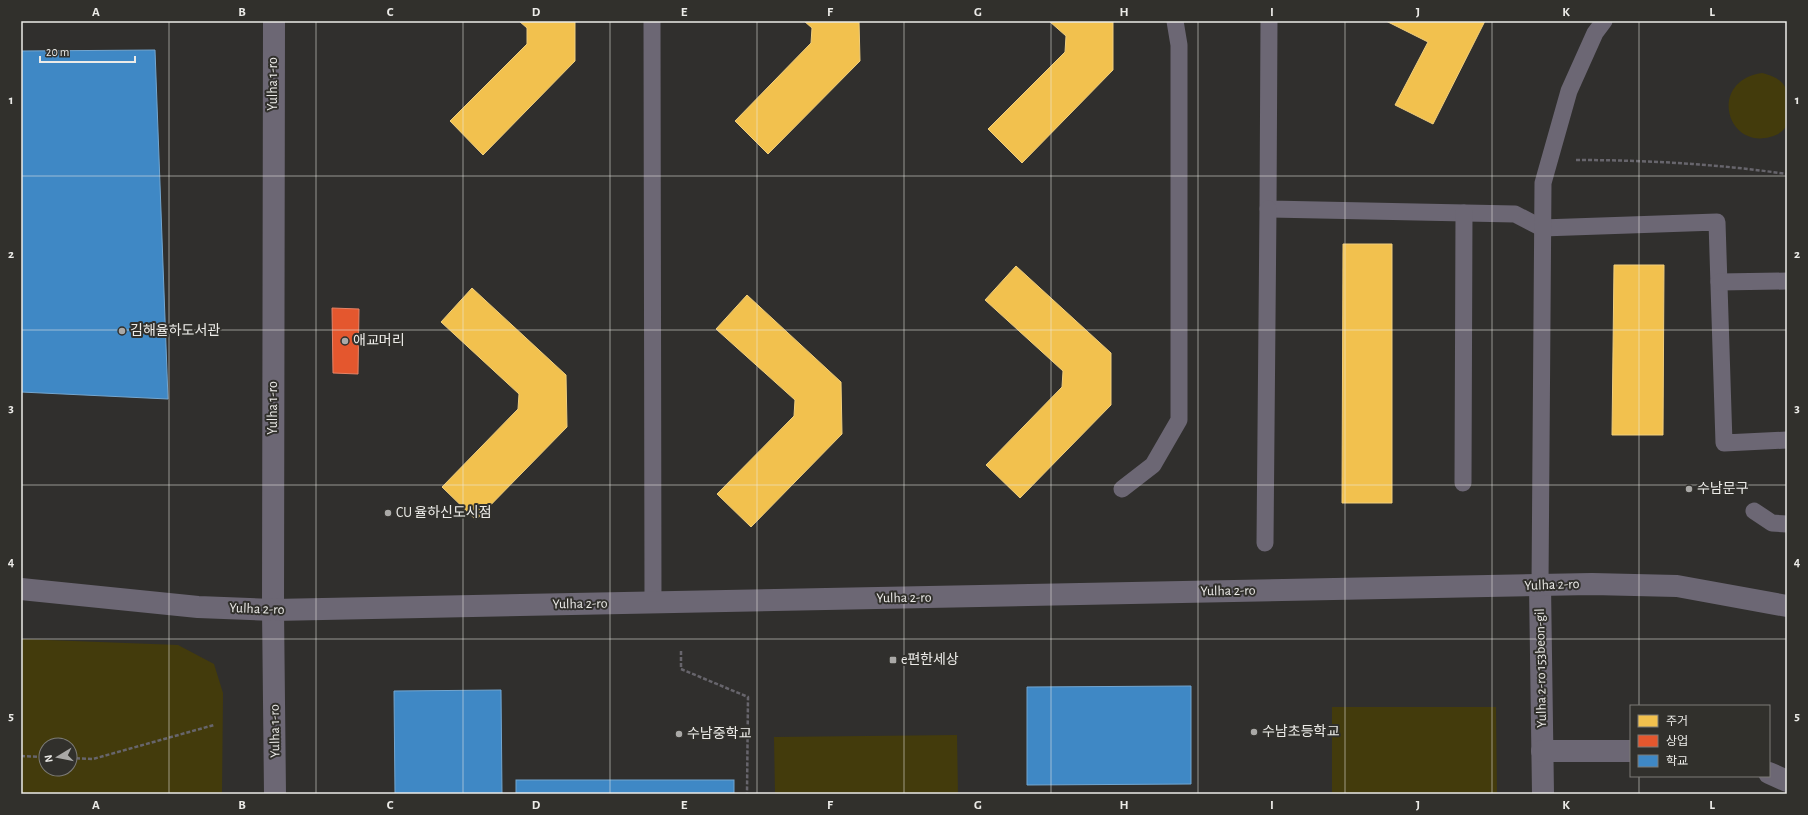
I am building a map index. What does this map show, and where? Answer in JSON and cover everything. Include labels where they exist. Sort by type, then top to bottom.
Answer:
[{"type":"street","name":"Yulha 1-ro","points":[[274,21],[273,610],[276,794]]},
{"type":"street","name":"Yulha 2-ro","points":[[21,589],[198,607],[273,610],[1592,584],[1677,586],[1787,606]]},
{"type":"street","name":"Yulha 2-ro 153beon-gil","points":[[1540,585],[1543,794]]},
{"type":"street","points":[[1542,751],[1630,751]]},
{"type":"street","points":[[1770,773],[1787,781]]},
{"type":"lane","points":[[652,21],[653,602]]},
{"type":"lane","points":[[1122,489],[1153,464],[1179,420],[1179,45],[1175,21]]},
{"type":"lane","points":[[1265,543],[1269,21]]},
{"type":"lane","points":[[1540,585],[1543,183],[1569,91],[1595,33],[1604,21]]},
{"type":"lane","points":[[1268,209],[1515,214],[1542,228],[1717,222],[1724,443],[1787,440]]},
{"type":"lane","points":[[1463,483],[1464,213]]},
{"type":"lane","points":[[1719,282],[1787,281]]},
{"type":"lane","points":[[1754,511],[1772,522],[1787,524]]},
{"type":"path","points":[[1575,160],[1643,160],[1747,168],[1787,174]]},
{"type":"path","points":[[681,651],[681,669],[748,697],[747,794]]},
{"type":"path","points":[[78,758],[92,759],[214,725]]},
{"type":"path","points":[[21,756],[38,757]]},
{"type":"shaded area","points":[[1762,73],[1773,76],[1780,81],[1787,92],[1787,125],[1782,131],[1775,135],[1770,137],[1755,138],[1743,133],[1734,124],[1729,112],[1729,100],[1734,88],[1745,79]]},
{"type":"shaded area","points":[[21,639],[178,645],[214,664],[223,693],[222,794],[21,794]]},
{"type":"shaded area","points":[[1332,707],[1496,707],[1497,794],[1332,794]]},
{"type":"shaded area","points":[[957,735],[958,794],[775,794],[774,737]]},
{"type":"building: 주거","points":[[519,21],[575,21],[575,61],[483,155],[450,121],[527,44],[527,28]]},
{"type":"building: 주거","points":[[804,21],[859,21],[860,61],[768,154],[735,121],[811,43],[812,28]]},
{"type":"building: 주거","points":[[1049,21],[1113,21],[1113,70],[1022,163],[988,129],[1065,52],[1066,36]]},
{"type":"building: 주거","points":[[1386,21],[1485,21],[1433,124],[1395,105],[1428,42]]},
{"type":"building: 주거","points":[[1343,244],[1392,244],[1392,503],[1342,503]]},
{"type":"building: 주거","points":[[1614,265],[1664,265],[1663,435],[1612,435]]},
{"type":"building: 주거","points":[[1016,266],[1111,353],[1111,405],[1020,498],[986,465],[1062,387],[1063,371],[985,300]]},
{"type":"building: 주거","points":[[472,288],[566,375],[567,427],[476,520],[442,487],[518,409],[519,394],[441,322]]},
{"type":"building: 주거","points":[[747,295],[841,382],[842,434],[751,527],[717,494],[794,416],[795,400],[716,329]]},
{"type":"building: 상업","name":"애교머리","points":[[332,308],[359,309],[358,374],[333,373]]},
{"type":"building: 학교","points":[[155,50],[168,399],[21,392],[21,51]]},
{"type":"building: 학교","points":[[1191,686],[1191,784],[1027,785],[1027,687]]},
{"type":"building: 학교","points":[[501,690],[502,794],[395,794],[394,691]]},
{"type":"building: 학교","points":[[516,780],[734,780],[734,794],[516,794]]},
{"type":"place","name":"김해율하도서관","points":[[122,331]]},
{"type":"place","name":"애교머리","points":[[345,341]]},
{"type":"place","name":"수남문구","points":[[1689,489]]},
{"type":"place","name":"CU 율하신도시점","points":[[388,513]]},
{"type":"place","name":"e편한세상","points":[[893,660]]},
{"type":"place","name":"수남초등학교","points":[[1254,732]]},
{"type":"place","name":"수남중학교","points":[[679,734]]}]
